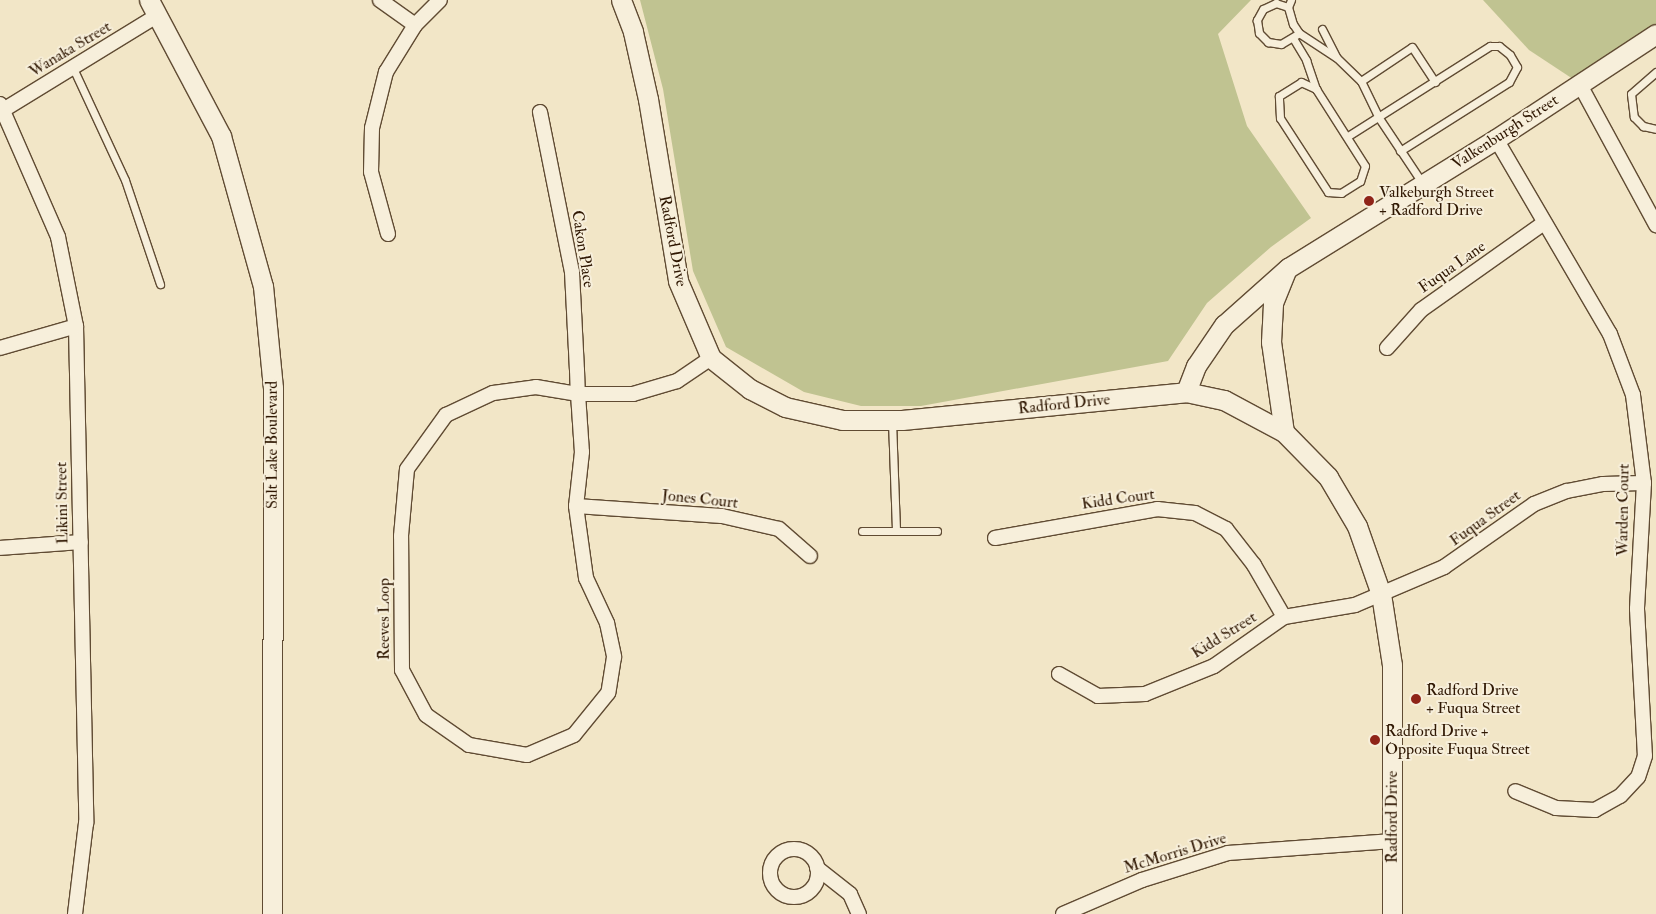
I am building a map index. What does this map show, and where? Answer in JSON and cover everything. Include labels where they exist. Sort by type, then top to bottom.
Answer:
[{"type":"street","points":[[380,0],[415,25]]},
{"type":"street","points":[[388,234],[371,172],[372,128],[386,72],[415,25],[440,0]]},
{"type":"street","name":"Radford Drive","points":[[621,0],[633,32],[648,99],[678,281],[711,358],[750,389],[784,406],[842,420],[892,420],[1186,392],[1224,400],[1284,432],[1328,477],[1357,526],[1380,594],[1392,665],[1392,914]]},
{"type":"street","name":"Wanaka Street","points":[[1,109],[73,68],[154,8]]},
{"type":"street","name":"Salt Lake Boulevard","points":[[154,8],[221,136],[263,286],[273,388],[272,914]]},
{"type":"street","name":"Valkenburgh Street","points":[[1186,392],[1196,366],[1224,325],[1288,268],[1496,139],[1656,34]]},
{"type":"street","points":[[1579,83],[1656,225]]},
{"type":"street","name":"Likini Street","points":[[1,109],[58,237],[76,326],[86,823],[74,914]]},
{"type":"street","name":"Cakon Place","points":[[540,112],[572,272],[578,394]]},
{"type":"street","name":"Warden Court","points":[[1496,139],[1594,305],[1623,365],[1640,435],[1644,483],[1637,608],[1645,756],[1638,777],[1620,796],[1595,810],[1556,808],[1514,792]]},
{"type":"street","name":"Fuqua Lane","points":[[1386,348],[1422,310],[1544,223]]},
{"type":"street","points":[[1284,432],[1271,342],[1273,303],[1288,268]]},
{"type":"street","points":[[0,348],[76,326]]},
{"type":"street","name":"Reeves Loop","points":[[578,394],[582,452],[576,506],[586,578],[607,623],[614,658],[608,693],[574,735],[526,755],[469,745],[426,715],[402,670],[401,536],[407,469],[446,415],[493,393],[536,387],[578,394],[634,394],[677,381],[711,358]]},
{"type":"street","name":"Fuqua Street","points":[[1380,594],[1444,568],[1534,504],[1576,489],[1603,484],[1644,483]]},
{"type":"street","name":"Jones Court","points":[[576,506],[722,516],[779,530],[810,556]]},
{"type":"street","name":"Kidd Court","points":[[995,538],[1157,509],[1195,514],[1226,529],[1254,565],[1284,617]]},
{"type":"street","points":[[0,548],[81,542]]},
{"type":"street","name":"Kidd Street","points":[[1058,674],[1098,696],[1145,694],[1214,666],[1284,617],[1355,605],[1380,594]]},
{"type":"street","name":"McMorris Drive","points":[[1063,914],[1142,880],[1228,852],[1393,841]]},
{"type":"street","points":[[818,868],[850,894],[859,914]]},
{"type":"lane","points":[[1299,33],[1293,38],[1275,44],[1263,38],[1257,27],[1263,9],[1276,3],[1289,4],[1299,33],[1337,58],[1361,81],[1379,118],[1400,152],[1424,184]]},
{"type":"lane","points":[[1322,29],[1337,58]]},
{"type":"lane","points":[[1293,38],[1306,60],[1316,89],[1348,136],[1365,166],[1360,181],[1340,194],[1328,192],[1280,118],[1279,96],[1301,82],[1316,89]]},
{"type":"lane","points":[[1348,136],[1490,46],[1499,46],[1510,55],[1517,67],[1509,82],[1400,152]]},
{"type":"lane","points":[[1361,81],[1412,47],[1435,82]]},
{"type":"lane","points":[[73,68],[124,180],[160,284]]},
{"type":"lane","points":[[1656,72],[1631,94],[1634,117],[1643,126],[1656,129]]},
{"type":"lane","points":[[892,420],[896,530]]},
{"type":"lane","points":[[862,531],[937,531]]},
{"type":"green space","points":[[640,0],[1251,0],[1218,34],[1247,126],[1311,218],[1271,247],[1207,303],[1168,361],[921,406],[861,406],[804,392],[726,347],[693,271],[663,89]]},
{"type":"green space","points":[[1483,0],[1656,0],[1656,34],[1579,83],[1529,50]]},
{"type":"place","name":"Valkeburgh Street + Radford Drive","points":[[1369,201]]},
{"type":"place","name":"Radford Drive + Fuqua Street","points":[[1416,699]]},
{"type":"place","name":"Radford Drive + Opposite Fuqua Street","points":[[1375,740]]}]
